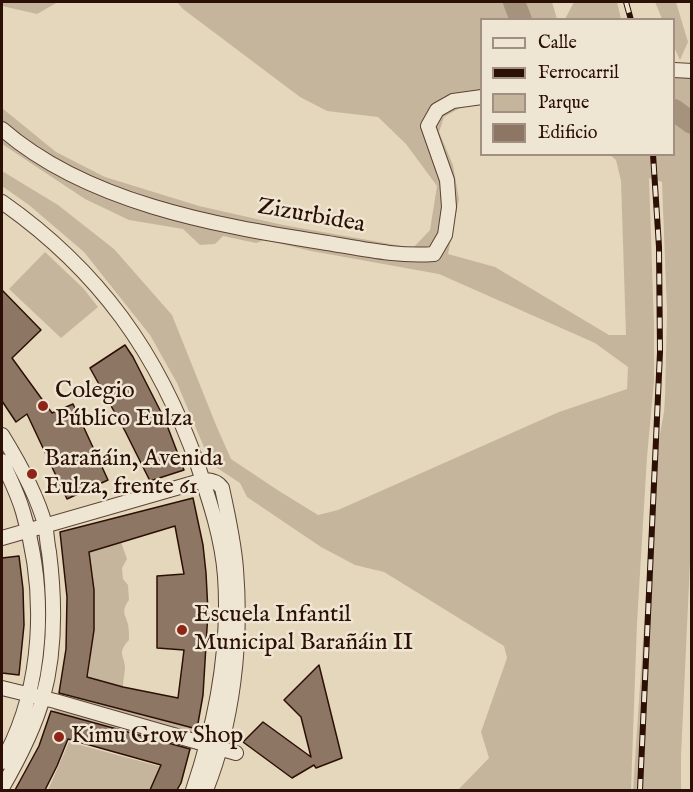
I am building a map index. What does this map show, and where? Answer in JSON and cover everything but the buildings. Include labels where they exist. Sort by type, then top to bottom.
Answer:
[{"type":"street","points":[[675,70],[692,71]]},
{"type":"street","name":"Zizurbidea","points":[[2,129],[27,148],[68,173],[113,194],[184,216],[398,255],[434,254],[446,235],[449,207],[447,180],[428,126],[437,110],[453,101],[480,97]]},
{"type":"street","points":[[2,202],[50,240],[93,280],[128,325],[151,360],[168,393],[188,436],[204,480],[218,531],[225,576],[226,616],[224,658],[214,746],[206,790]]},
{"type":"street","points":[[2,435],[35,497],[45,525],[53,585],[52,650],[14,768],[2,788]]},
{"type":"street","points":[[2,461],[20,502],[37,582],[36,696],[2,762]]},
{"type":"street","points":[[2,538],[204,480]]},
{"type":"street","points":[[2,688],[236,753]]},
{"type":"street","points":[[193,790],[214,746]]},
{"type":"green space","points":[[2,2],[58,2],[37,14],[2,6]]},
{"type":"green space","points":[[177,2],[552,2],[557,18],[480,18],[480,105],[465,105],[444,117],[439,132],[453,165],[459,199],[448,254],[495,267],[609,335],[626,335],[621,181],[616,160],[611,156],[675,156],[675,75],[691,77],[692,519],[681,790],[633,790],[655,461],[665,397],[667,312],[662,182],[649,178],[654,381],[637,623],[631,790],[458,790],[489,758],[481,732],[507,658],[504,646],[384,572],[355,565],[321,547],[247,497],[240,483],[211,464],[177,383],[150,335],[84,252],[29,205],[2,186],[2,171],[58,205],[114,249],[172,315],[231,459],[318,515],[338,510],[559,412],[627,389],[628,367],[595,343],[439,274],[311,251],[265,240],[256,243],[223,236],[215,244],[200,245],[183,229],[129,220],[85,199],[2,144],[2,108],[56,152],[105,177],[199,206],[283,225],[413,248],[430,230],[437,186],[406,144],[378,117],[327,111],[300,97],[183,9]]},
{"type":"green space","points":[[574,2],[617,2],[621,18],[566,18]]},
{"type":"green space","points":[[655,2],[676,2],[688,42],[680,60],[675,49],[675,18],[662,18]]},
{"type":"green space","points":[[45,252],[83,288],[98,307],[61,338],[9,289]]},
{"type":"green space","points":[[121,542],[127,559],[122,568],[123,579],[128,585],[129,600],[124,610],[129,640],[122,651],[125,667],[123,687],[88,677],[94,630],[94,590],[89,552]]},
{"type":"green space","points":[[59,694],[197,729],[191,751],[53,714]]},
{"type":"green space","points":[[69,742],[162,767],[152,790],[48,790]]},
{"type":"waterway","points":[[514,2],[520,18]]},
{"type":"waterway","points":[[675,111],[692,123]]},
{"type":"railway","points":[[626,2],[630,18]]},
{"type":"railway","points":[[640,790],[660,352],[659,247],[653,156]]},
{"type":"place","name":"Colegio Público Eulza","points":[[43,406]]},
{"type":"place","name":"Barañáin, Avenida Eulza, frente 61","points":[[32,474]]},
{"type":"place","name":"Escuela Infantil Municipal Barañáin II","points":[[182,630]]},
{"type":"place","name":"Kimu Grow Shop","points":[[59,737]]}]
